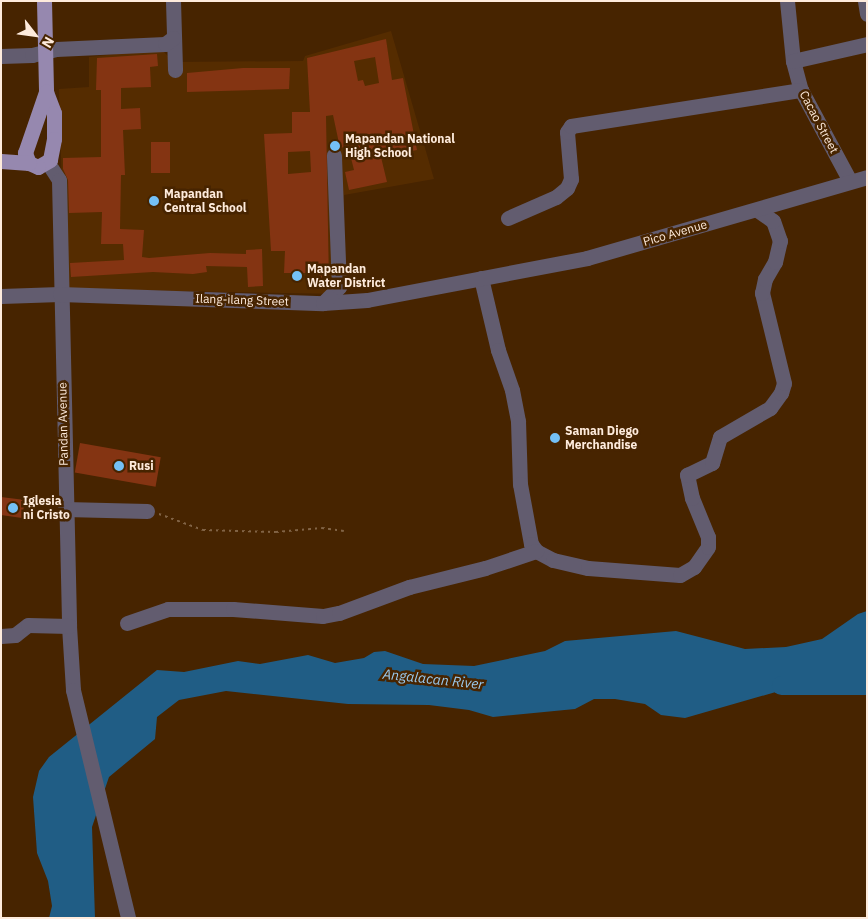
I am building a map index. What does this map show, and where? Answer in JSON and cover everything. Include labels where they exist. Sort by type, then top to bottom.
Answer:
[{"type":"main road","name":"Pandan Avenue","points":[[27,153],[46,92],[44,1]]},
{"type":"main road","name":"Pandan Avenue","points":[[46,92],[54,113],[50,158]]},
{"type":"main road","name":"Pandan Avenue","points":[[27,153],[36,139],[43,140],[49,144],[50,158]]},
{"type":"main road","points":[[2,161],[27,153],[38,167],[50,158]]},
{"type":"street","points":[[173,1],[175,70]]},
{"type":"street","name":"Cacao Street","points":[[787,1],[794,61],[801,90],[850,181]]},
{"type":"street","points":[[865,1],[867,14]]},
{"type":"street","points":[[1,56],[165,44],[173,38]]},
{"type":"street","points":[[794,61],[867,44]]},
{"type":"street","points":[[508,218],[556,197],[567,188],[571,179],[567,132],[571,126],[801,90]]},
{"type":"street","points":[[323,303],[339,288],[334,155]]},
{"type":"street","name":"Pandan Avenue","points":[[50,158],[59,180],[60,294],[69,626],[73,690],[127,915]]},
{"type":"street","name":"Pico Avenue","points":[[481,278],[587,258],[867,177]]},
{"type":"street","points":[[481,278],[512,390],[518,421],[520,484],[531,544],[536,551],[552,560],[588,568],[667,576],[680,575],[694,567],[708,547],[708,537],[692,498],[687,475],[712,463],[720,437],[770,408],[781,393],[784,383],[762,293],[765,279],[775,262],[780,241],[774,221],[757,210]]},
{"type":"street","name":"Ilang-ilang Street","points":[[1,296],[60,294],[323,303],[367,300],[481,278]]},
{"type":"street","points":[[66,509],[147,511]]},
{"type":"street","points":[[127,623],[168,609],[233,609],[324,616],[339,613],[409,587],[485,568],[536,551]]},
{"type":"street","points":[[1,636],[15,635],[32,625],[69,626]]},
{"type":"path","points":[[147,511],[203,530],[276,532],[322,528],[344,531]]},
{"type":"shaded area","points":[[391,31],[434,179],[344,195],[342,294],[65,289],[59,89],[89,87],[89,57],[161,49],[174,62],[303,61],[305,56]]},
{"type":"water","points":[[867,611],[867,685],[837,686],[825,681],[800,685],[685,718],[661,715],[645,704],[615,699],[594,699],[575,709],[493,717],[469,710],[429,705],[348,704],[226,691],[179,700],[157,717],[155,739],[109,777],[92,827],[95,918],[49,918],[52,906],[48,881],[37,853],[33,797],[39,771],[49,757],[157,670],[184,672],[238,661],[260,664],[308,655],[335,663],[364,658],[374,652],[385,651],[423,664],[474,666],[545,651],[565,641],[676,631],[745,649],[786,647],[822,639],[858,614]]},
{"type":"building","points":[[386,39],[392,80],[403,78],[417,150],[381,157],[387,182],[349,190],[345,172],[354,170],[348,146],[340,148],[333,115],[326,116],[329,282],[319,282],[319,273],[284,273],[285,251],[271,251],[264,134],[292,133],[292,112],[310,112],[307,58]],"holes":[[[375,57],[379,83],[365,86],[363,80],[358,81],[354,61]],[[310,151],[311,172],[288,174],[288,152]]]},
{"type":"building","points":[[157,54],[158,66],[150,67],[151,87],[121,88],[121,109],[140,108],[141,129],[123,130],[125,175],[121,175],[120,229],[144,230],[142,257],[149,258],[210,253],[246,254],[246,250],[262,249],[263,286],[248,287],[247,267],[206,266],[207,272],[193,274],[153,272],[71,277],[70,263],[124,260],[123,244],[101,244],[102,212],[69,213],[68,180],[63,169],[63,158],[101,157],[101,90],[96,90],[97,58]]},
{"type":"building","points":[[243,68],[290,68],[289,89],[187,92],[187,73]]},
{"type":"building","points":[[151,142],[170,142],[170,173],[151,173]]},
{"type":"building","name":"Rusi","points":[[80,443],[161,457],[156,487],[75,473]]},
{"type":"building","name":"Iglesia ni Cristo","points":[[1,497],[25,500],[22,518],[1,515]]},
{"type":"waterway","name":"Angalacan River","points":[[781,685],[867,685]]},
{"type":"place","name":"Mapandan National High School","points":[[335,146]]},
{"type":"place","name":"Mapandan Central School","points":[[154,201]]},
{"type":"place","name":"Mapandan Water District","points":[[297,276]]},
{"type":"place","name":"Saman Diego Merchandise","points":[[555,438]]},
{"type":"place","name":"Rusi","points":[[119,466]]},
{"type":"place","name":"Iglesia ni Cristo","points":[[13,508]]}]
